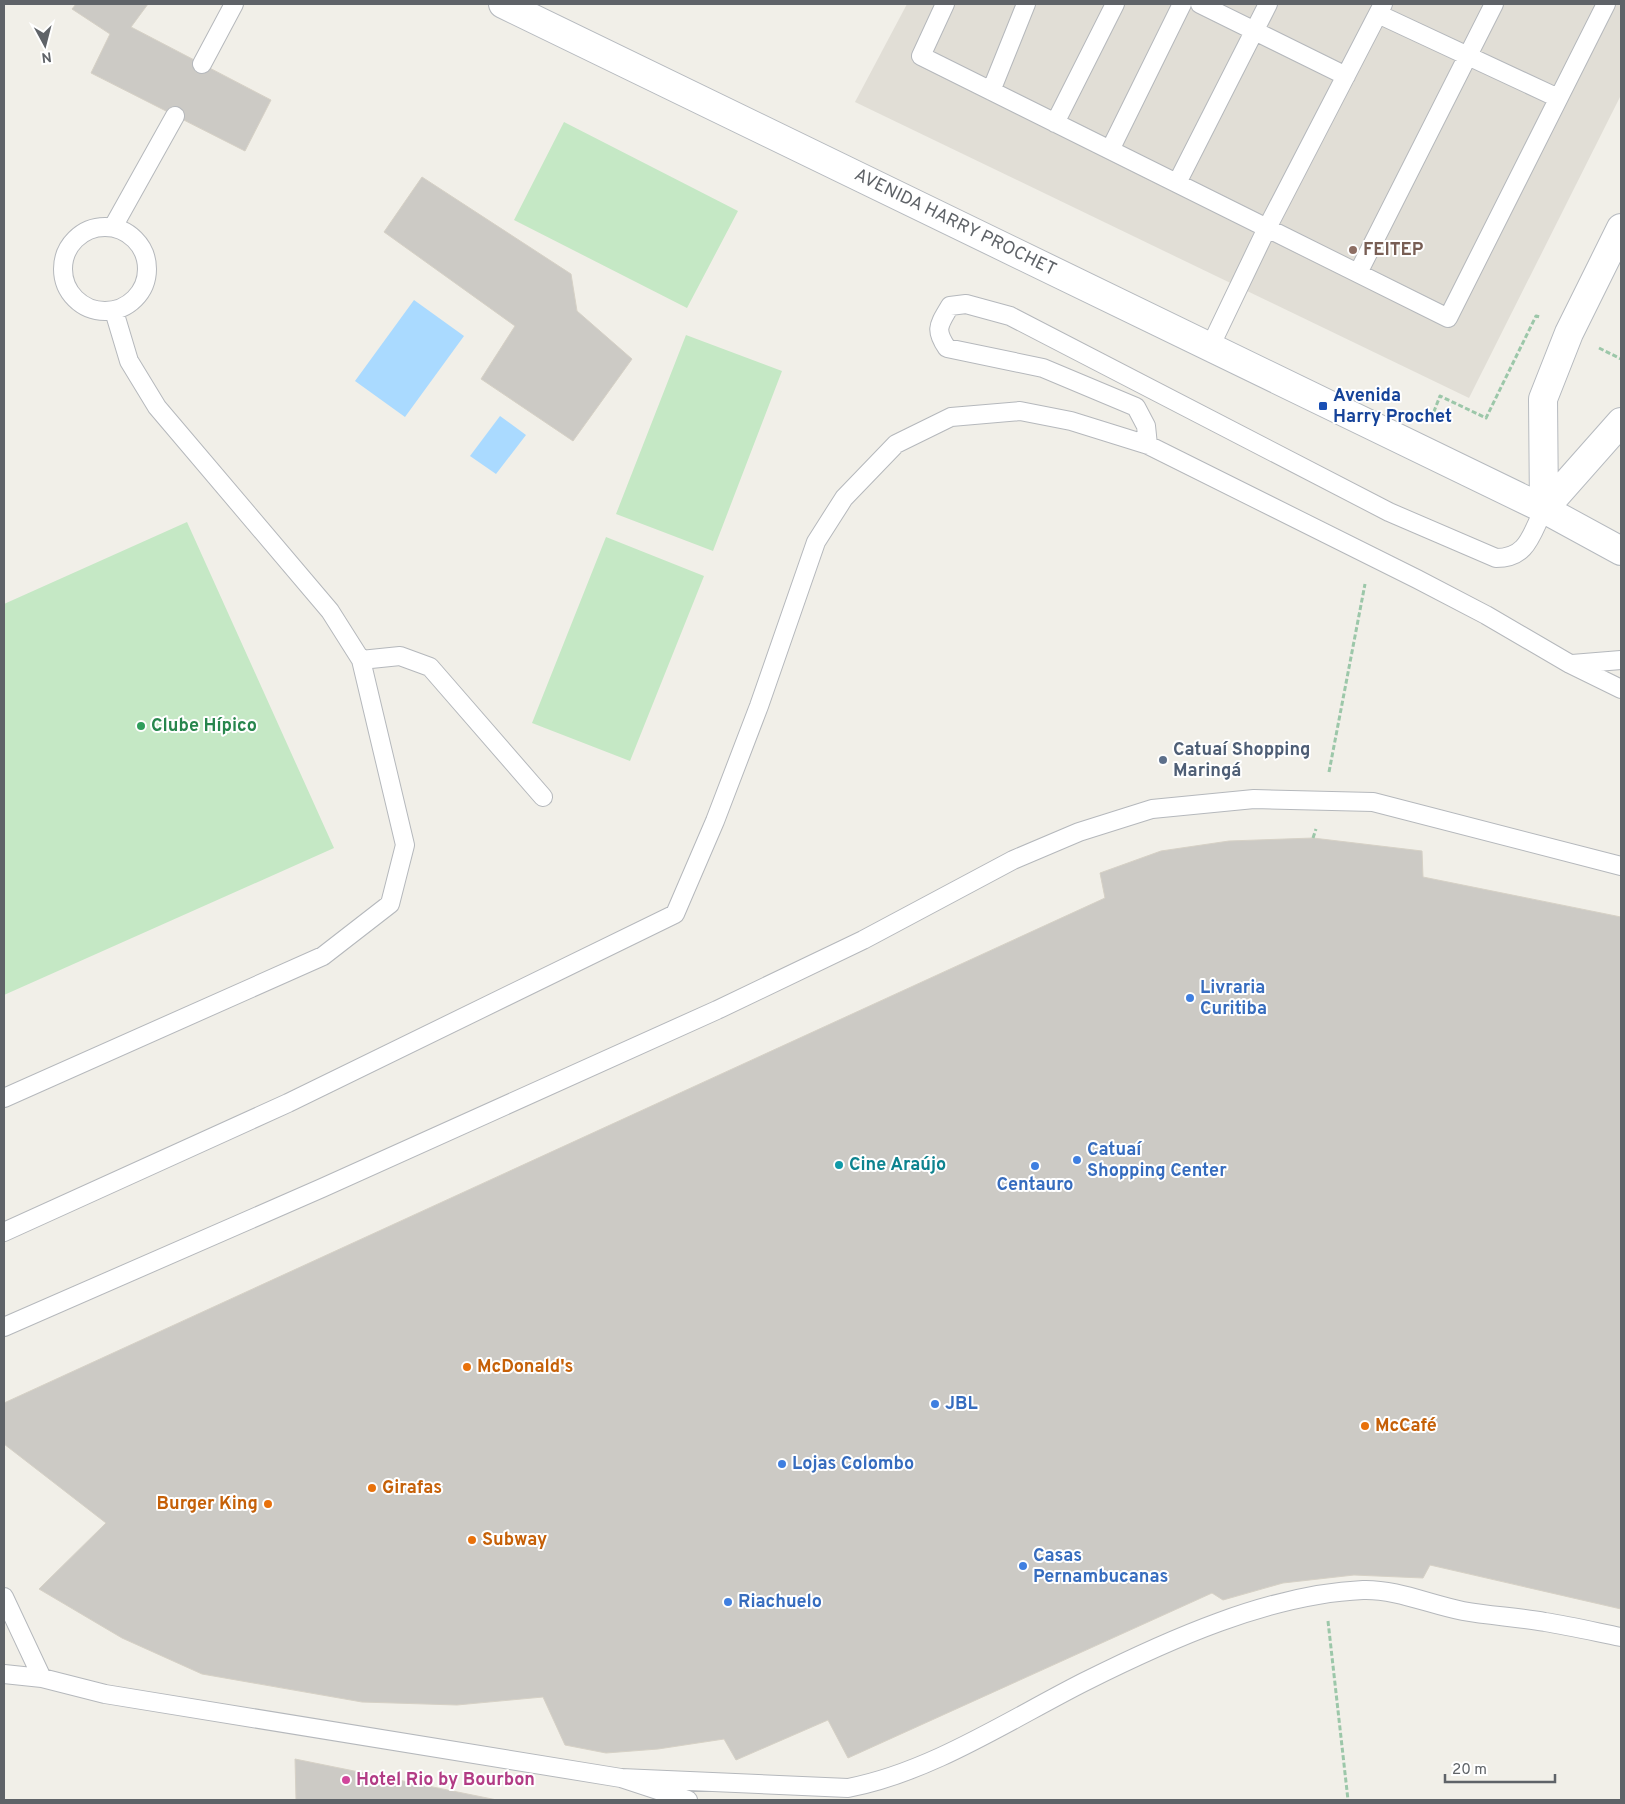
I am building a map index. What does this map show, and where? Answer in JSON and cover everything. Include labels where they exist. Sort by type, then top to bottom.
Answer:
[{"type":"street","name":"AVENIDA HARRY PROCHET","points":[[503,4],[1544,509],[1621,551]]},
{"type":"street","points":[[1544,509],[1543,399],[1569,332],[1621,228]]},
{"type":"street","points":[[1544,509],[1621,422]]},
{"type":"lane","points":[[202,64],[234,4]]},
{"type":"lane","points":[[945,4],[921,56],[1448,318],[1606,4]]},
{"type":"lane","points":[[991,91],[1026,4]]},
{"type":"lane","points":[[1055,123],[1115,4]]},
{"type":"lane","points":[[1110,150],[1182,4]]},
{"type":"lane","points":[[1200,4],[1346,76]]},
{"type":"lane","points":[[1177,183],[1268,4]]},
{"type":"lane","points":[[1358,273],[1494,4]]},
{"type":"lane","points":[[1210,347],[1267,228],[1381,9],[1468,58],[1558,98]]},
{"type":"lane","points":[[113,227],[175,116]]},
{"type":"lane","points":[[96,227],[113,227],[128,233],[141,245],[147,260],[148,277],[141,292],[130,304],[114,311],[98,311],[82,305],[70,293],[63,278],[63,262],[69,246],[81,234],[96,227]]},
{"type":"lane","points":[[1148,445],[1146,426],[1136,407],[1043,368],[947,348],[940,338],[938,326],[950,306],[966,304],[1010,316],[1389,512],[1496,558],[1509,558],[1522,552],[1544,509]]},
{"type":"lane","points":[[4,1098],[323,956],[390,904],[405,845],[361,660],[330,611],[157,407],[129,361],[114,311]]},
{"type":"lane","points":[[4,1232],[288,1103],[675,914],[715,821],[759,706],[816,542],[844,498],[896,444],[951,417],[1020,411],[1071,421],[1148,445],[1486,615],[1570,664],[1621,689]]},
{"type":"lane","points":[[361,660],[400,656],[430,667],[543,796]]},
{"type":"lane","points":[[1570,664],[1621,660]]},
{"type":"lane","points":[[4,1327],[322,1188],[717,1010],[863,940],[1013,860],[1079,832],[1152,809],[1254,799],[1373,802],[1621,866]]},
{"type":"lane","points":[[4,1674],[42,1678],[105,1694],[622,1778],[848,1788],[875,1783],[930,1760],[1085,1682],[1174,1641],[1261,1607],[1325,1594],[1364,1590],[1389,1593],[1463,1610],[1544,1622],[1621,1637]]},
{"type":"lane","points":[[4,1597],[42,1678]]},
{"type":"lane","points":[[622,1778],[688,1800]]},
{"type":"path","points":[[1418,449],[1440,396],[1486,418],[1536,316],[1621,359]]},
{"type":"path","points":[[1313,838],[1323,801],[1370,557]]},
{"type":"path","points":[[1325,1594],[1348,1800]]},
{"type":"shaded area","name":"FEITEP","points":[[907,4],[1621,4],[1621,95],[1469,398],[855,102]]},
{"type":"green space","points":[[564,122],[738,211],[687,308],[514,220]]},
{"type":"green space","points":[[686,335],[782,371],[713,551],[616,514]]},
{"type":"green space","name":"Clube Hípico","points":[[187,522],[334,848],[4,995],[4,604]]},
{"type":"green space","points":[[606,537],[704,576],[630,761],[532,723]]},
{"type":"water","points":[[414,300],[464,336],[405,417],[355,381]]},
{"type":"water","points":[[500,416],[526,435],[496,474],[470,456]]},
{"type":"building","points":[[76,4],[148,4],[131,27],[271,100],[245,151],[91,73],[110,34],[72,9]]},
{"type":"building","points":[[422,177],[571,274],[577,311],[632,359],[573,441],[481,379],[515,326],[384,232]]},
{"type":"building","name":"Catuaí Shopping Center","points":[[1313,838],[1422,851],[1423,877],[1621,917],[1621,1609],[1430,1565],[1423,1578],[1354,1575],[1283,1583],[1223,1600],[1212,1593],[848,1758],[828,1720],[736,1760],[724,1739],[658,1749],[606,1753],[565,1745],[543,1697],[457,1705],[362,1702],[202,1674],[122,1638],[39,1589],[106,1523],[4,1444],[4,1403],[1105,898],[1100,873],[1161,851],[1229,841]]},
{"type":"building","name":"Hotel Rio by Bourbon","points":[[295,1759],[497,1800],[296,1800]]},
{"type":"place","name":"FEITEP","points":[[1353,250]]},
{"type":"place","name":"Avenida Harry Prochet","points":[[1323,406]]},
{"type":"place","name":"Clube Hípico","points":[[141,726]]},
{"type":"place","name":"Catuaí Shopping Maringá","points":[[1163,760]]},
{"type":"place","name":"Livraria Curitiba","points":[[1190,998]]},
{"type":"place","name":"Catuaí Shopping Center","points":[[1077,1160]]},
{"type":"place","name":"Cine Araújo","points":[[839,1165]]},
{"type":"place","name":"Centauro","points":[[1035,1166]]},
{"type":"place","name":"McDonald's","points":[[467,1367]]},
{"type":"place","name":"JBL","points":[[935,1404]]},
{"type":"place","name":"McCafé","points":[[1365,1426]]},
{"type":"place","name":"Lojas Colombo","points":[[782,1464]]},
{"type":"place","name":"Girafas","points":[[372,1488]]},
{"type":"place","name":"Burger King","points":[[268,1504]]},
{"type":"place","name":"Subway","points":[[472,1540]]},
{"type":"place","name":"Casas Pernambucanas","points":[[1023,1566]]},
{"type":"place","name":"Riachuelo","points":[[728,1602]]},
{"type":"place","name":"Hotel Rio by Bourbon","points":[[346,1780]]}]
